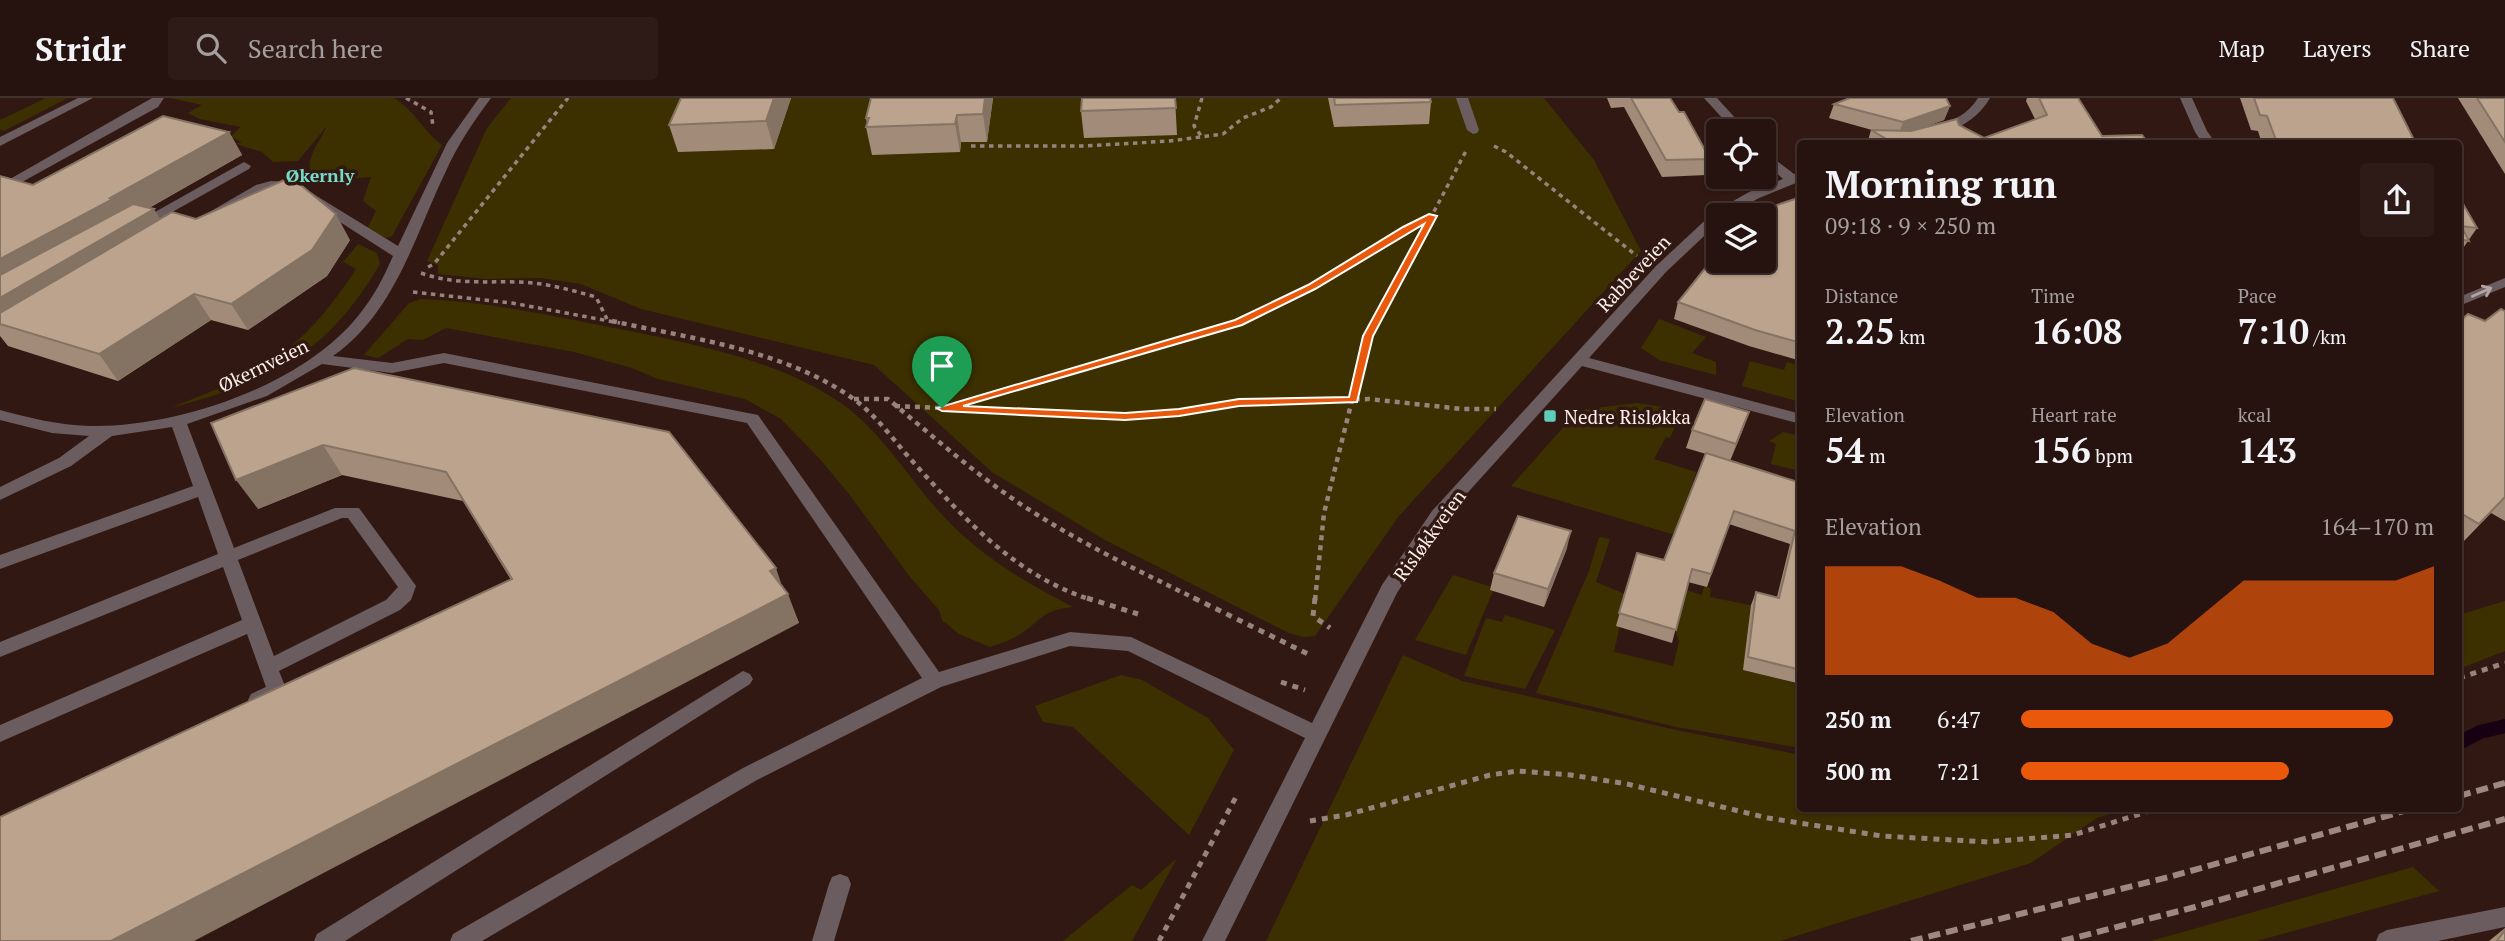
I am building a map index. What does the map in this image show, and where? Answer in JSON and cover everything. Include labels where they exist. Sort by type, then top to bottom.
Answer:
[{"type":"street","points":[[1,141],[87,98]]},
{"type":"street","points":[[17,179],[154,104],[158,98]]},
{"type":"street","points":[[1462,98],[1473,130]]},
{"type":"street","points":[[1710,98],[1730,119]]},
{"type":"street","points":[[1907,140],[1965,118],[1978,110],[1984,98]]},
{"type":"street","points":[[2186,98],[2207,140]]},
{"type":"street","name":"Økernveien","points":[[0,415],[49,429],[107,431],[177,420],[251,395],[321,359],[342,342],[383,291],[437,173],[481,99]]},
{"type":"street","points":[[1776,163],[1796,177]]},
{"type":"street","points":[[122,234],[244,166]]},
{"type":"street","name":"Rabbeveien","points":[[1741,203],[1796,177]]},
{"type":"street","points":[[201,222],[260,186],[278,183],[294,186],[400,254]]},
{"type":"street","name":"Rabbeveien","points":[[1579,360],[1661,269],[1706,228]]},
{"type":"street","points":[[2462,301],[2505,282]]},
{"type":"street","points":[[321,359],[391,368],[444,358],[752,419],[935,681]]},
{"type":"street","points":[[1579,360],[1797,418]]},
{"type":"street","name":"Risløkkveien","points":[[1213,941],[1389,590],[1438,515],[1579,360]]},
{"type":"street","points":[[177,420],[277,691],[239,708]]},
{"type":"street","points":[[0,494],[41,476],[84,450],[107,431]]},
{"type":"street","points":[[0,562],[202,489]]},
{"type":"street","points":[[0,650],[341,512],[354,512],[407,586],[404,595],[393,605],[268,668]]},
{"type":"street","points":[[0,734],[252,624]]},
{"type":"street","points":[[461,941],[750,774],[935,681],[1070,639],[1131,644],[1316,734]]},
{"type":"street","points":[[325,941],[744,679]]},
{"type":"street","points":[[822,941],[840,884]]},
{"type":"street","points":[[2386,941],[2505,917]]},
{"type":"path","points":[[406,98],[431,112],[433,125],[440,134],[458,136]]},
{"type":"path","points":[[568,98],[434,264],[417,272],[454,283],[521,282],[576,291],[596,297],[607,319]]},
{"type":"path","points":[[1202,98],[1194,126],[1202,137]]},
{"type":"path","points":[[971,146],[1084,146],[1223,134],[1243,118],[1271,107],[1281,98]]},
{"type":"path","points":[[1330,628],[1313,616],[1324,513],[1368,336],[1471,144],[1473,130],[1486,135],[1493,145],[1506,152],[1643,261]]},
{"type":"path","points":[[942,408],[1239,323],[1311,287],[1432,216]]},
{"type":"path","points":[[410,291],[520,302],[607,319],[755,353],[825,381],[874,417],[977,530],[1017,562],[1046,582],[1076,595],[1146,617]]},
{"type":"path","points":[[853,399],[888,400],[993,485],[1036,514],[1122,563],[1312,656]]},
{"type":"path","points":[[895,406],[1125,416],[1179,413],[1239,403],[1353,400],[1395,400],[1462,409],[1505,408]]},
{"type":"path","points":[[2462,677],[2505,663]]},
{"type":"path","points":[[1280,681],[1332,702]]},
{"type":"path","points":[[1310,821],[1346,815],[1490,775],[1518,771],[1571,775],[1627,784],[1768,817],[1882,836],[1988,842],[2073,835],[2146,812]]},
{"type":"path","points":[[1159,941],[1236,797]]},
{"type":"shaded area","points":[[46,98],[68,98],[4,131],[0,130],[0,120]]},
{"type":"shaded area","points":[[170,98],[394,98],[442,145],[392,236],[386,238],[367,229],[376,211],[363,201],[371,177],[315,182],[311,174],[310,160],[327,126],[298,161],[273,162],[262,152],[236,144],[242,142],[230,137],[241,127],[200,119],[188,113],[202,105]]},
{"type":"shaded area","points":[[511,98],[1544,98],[1594,160],[1641,251],[1399,516],[1315,636],[1303,637],[1289,633],[1105,540],[992,472],[874,365],[641,309],[581,284],[541,278],[486,279],[438,274],[438,265],[427,261],[487,128]]},
{"type":"shaded area","points":[[358,244],[377,253],[380,264],[338,322],[316,343],[292,361],[266,375],[170,408],[254,371],[297,341],[317,322],[356,269],[343,262]]},
{"type":"shaded area","points":[[421,299],[505,308],[655,336],[724,352],[791,376],[821,391],[861,420],[936,508],[983,552],[1035,587],[1073,607],[1047,614],[1017,636],[990,647],[959,634],[942,620],[939,610],[910,577],[819,458],[781,419],[745,399],[658,379],[632,368],[574,352],[446,328],[423,340],[408,339],[378,358],[364,355],[409,303]]},
{"type":"shaded area","points":[[1659,319],[1706,337],[1692,353],[1716,362],[1716,375],[1659,360],[1641,348]]},
{"type":"shaded area","points":[[1750,361],[1784,370],[1787,362],[1797,365],[1797,401],[1742,386]]},
{"type":"shaded area","points":[[1637,403],[1682,410],[1670,438],[1666,437],[1654,459],[1696,472],[1675,535],[1511,486],[1575,414],[1587,409]]},
{"type":"shaded area","points":[[1783,432],[1797,435],[1797,470],[1771,464],[1776,444],[1769,441]]},
{"type":"shaded area","points":[[1599,537],[1610,539],[1596,582],[1627,595],[1614,652],[1673,666],[1679,641],[1676,633],[1686,590],[1702,595],[1704,586],[1711,588],[1710,597],[1754,606],[1745,670],[1797,684],[1797,747],[1676,727],[1536,693],[1589,571]]},
{"type":"shaded area","points":[[1453,575],[1492,587],[1493,591],[1466,655],[1415,640]]},
{"type":"shaded area","points":[[2505,601],[2505,651],[2462,668],[2462,614]]},
{"type":"shaded area","points":[[1505,615],[1555,630],[1525,689],[1464,676],[1486,618],[1502,622]]},
{"type":"shaded area","points":[[1403,655],[1462,681],[1676,730],[1797,754],[1797,812],[2117,812],[2097,818],[2031,863],[1780,941],[1266,941]]},
{"type":"shaded area","points":[[1121,675],[1142,680],[1208,718],[1234,750],[1189,835],[1073,727],[1043,722],[1035,706]]},
{"type":"shaded area","points":[[1177,858],[1132,941],[1063,941],[1132,885],[1141,890]]},
{"type":"shaded area","points":[[2413,867],[2439,891],[2257,941],[2151,941]]},
{"type":"building","points":[[681,98],[774,98],[766,121],[669,125]]},
{"type":"building","points":[[871,98],[985,98],[983,114],[957,115],[955,124],[866,127]]},
{"type":"building","points":[[1082,98],[1175,98],[1176,108],[1081,111]]},
{"type":"building","points":[[1334,98],[1430,98],[1431,102],[1335,105]]},
{"type":"building","points":[[1631,98],[1670,98],[1679,112],[1684,112],[1706,152],[1706,159],[1666,160]]},
{"type":"building","points":[[1850,98],[1946,98],[1950,106],[1903,122],[1834,104]]},
{"type":"building","points":[[2039,98],[2078,98],[2102,136],[2142,135],[2146,140],[1888,140],[1871,130],[1911,131],[1957,119],[1959,125],[1984,138],[2047,115]]},
{"type":"building","points":[[2254,98],[2393,98],[2414,140],[2276,140],[2267,116],[2260,115]]},
{"type":"building","points":[[2477,98],[2505,98],[2505,142]]},
{"type":"building","points":[[163,116],[229,132],[110,198],[113,199],[0,259],[0,176],[33,185]]},
{"type":"building","points":[[291,177],[336,214],[312,250],[231,304],[194,294],[99,354],[0,324],[0,313],[172,212],[196,219]]},
{"type":"building","points":[[1797,198],[1797,342],[1678,302],[1706,267],[1706,273],[1776,273],[1776,206]]},
{"type":"building","points":[[2462,202],[2477,228],[2462,226]]},
{"type":"building","points":[[133,204],[154,209],[0,298],[0,275]]},
{"type":"building","points":[[2462,228],[2469,241],[2462,240]]},
{"type":"building","points":[[2501,309],[2505,311],[2505,497],[2479,524],[2462,514],[2462,319],[2468,314],[2485,321]]},
{"type":"building","points":[[354,368],[669,432],[776,568],[770,571],[788,594],[111,941],[0,941],[0,817],[512,579],[446,472],[323,445],[236,480],[211,423]]},
{"type":"building","points":[[1705,399],[1749,412],[1736,444],[1692,430]]},
{"type":"building","points":[[1706,453],[1797,482],[1797,669],[1748,657],[1756,592],[1779,598],[1795,531],[1734,511],[1711,574],[1692,569],[1676,630],[1619,613],[1637,553],[1664,560]]},
{"type":"building","points":[[1518,516],[1571,531],[1548,589],[1494,573]]},
{"type":"building","points":[[2505,930],[2505,941],[2497,941]]},
{"type":"waterway","points":[[2462,741],[2480,732],[2505,726]]},
{"type":"railway","points":[[2462,795],[2505,783]]},
{"type":"railway","points":[[1911,941],[2169,877],[2401,812]]},
{"type":"railway","points":[[2062,941],[2195,907],[2505,819]]},
{"type":"place","name":"Nedre Risløkka","points":[[1550,416]]},
{"type":"district","name":"Økernly","points":[[320,175]]},
{"type":"route","points":[[1432,216],[1419,245],[1368,336],[1353,400],[1239,403],[1152,416],[942,408],[1239,323],[1311,287],[1432,216]]}]
